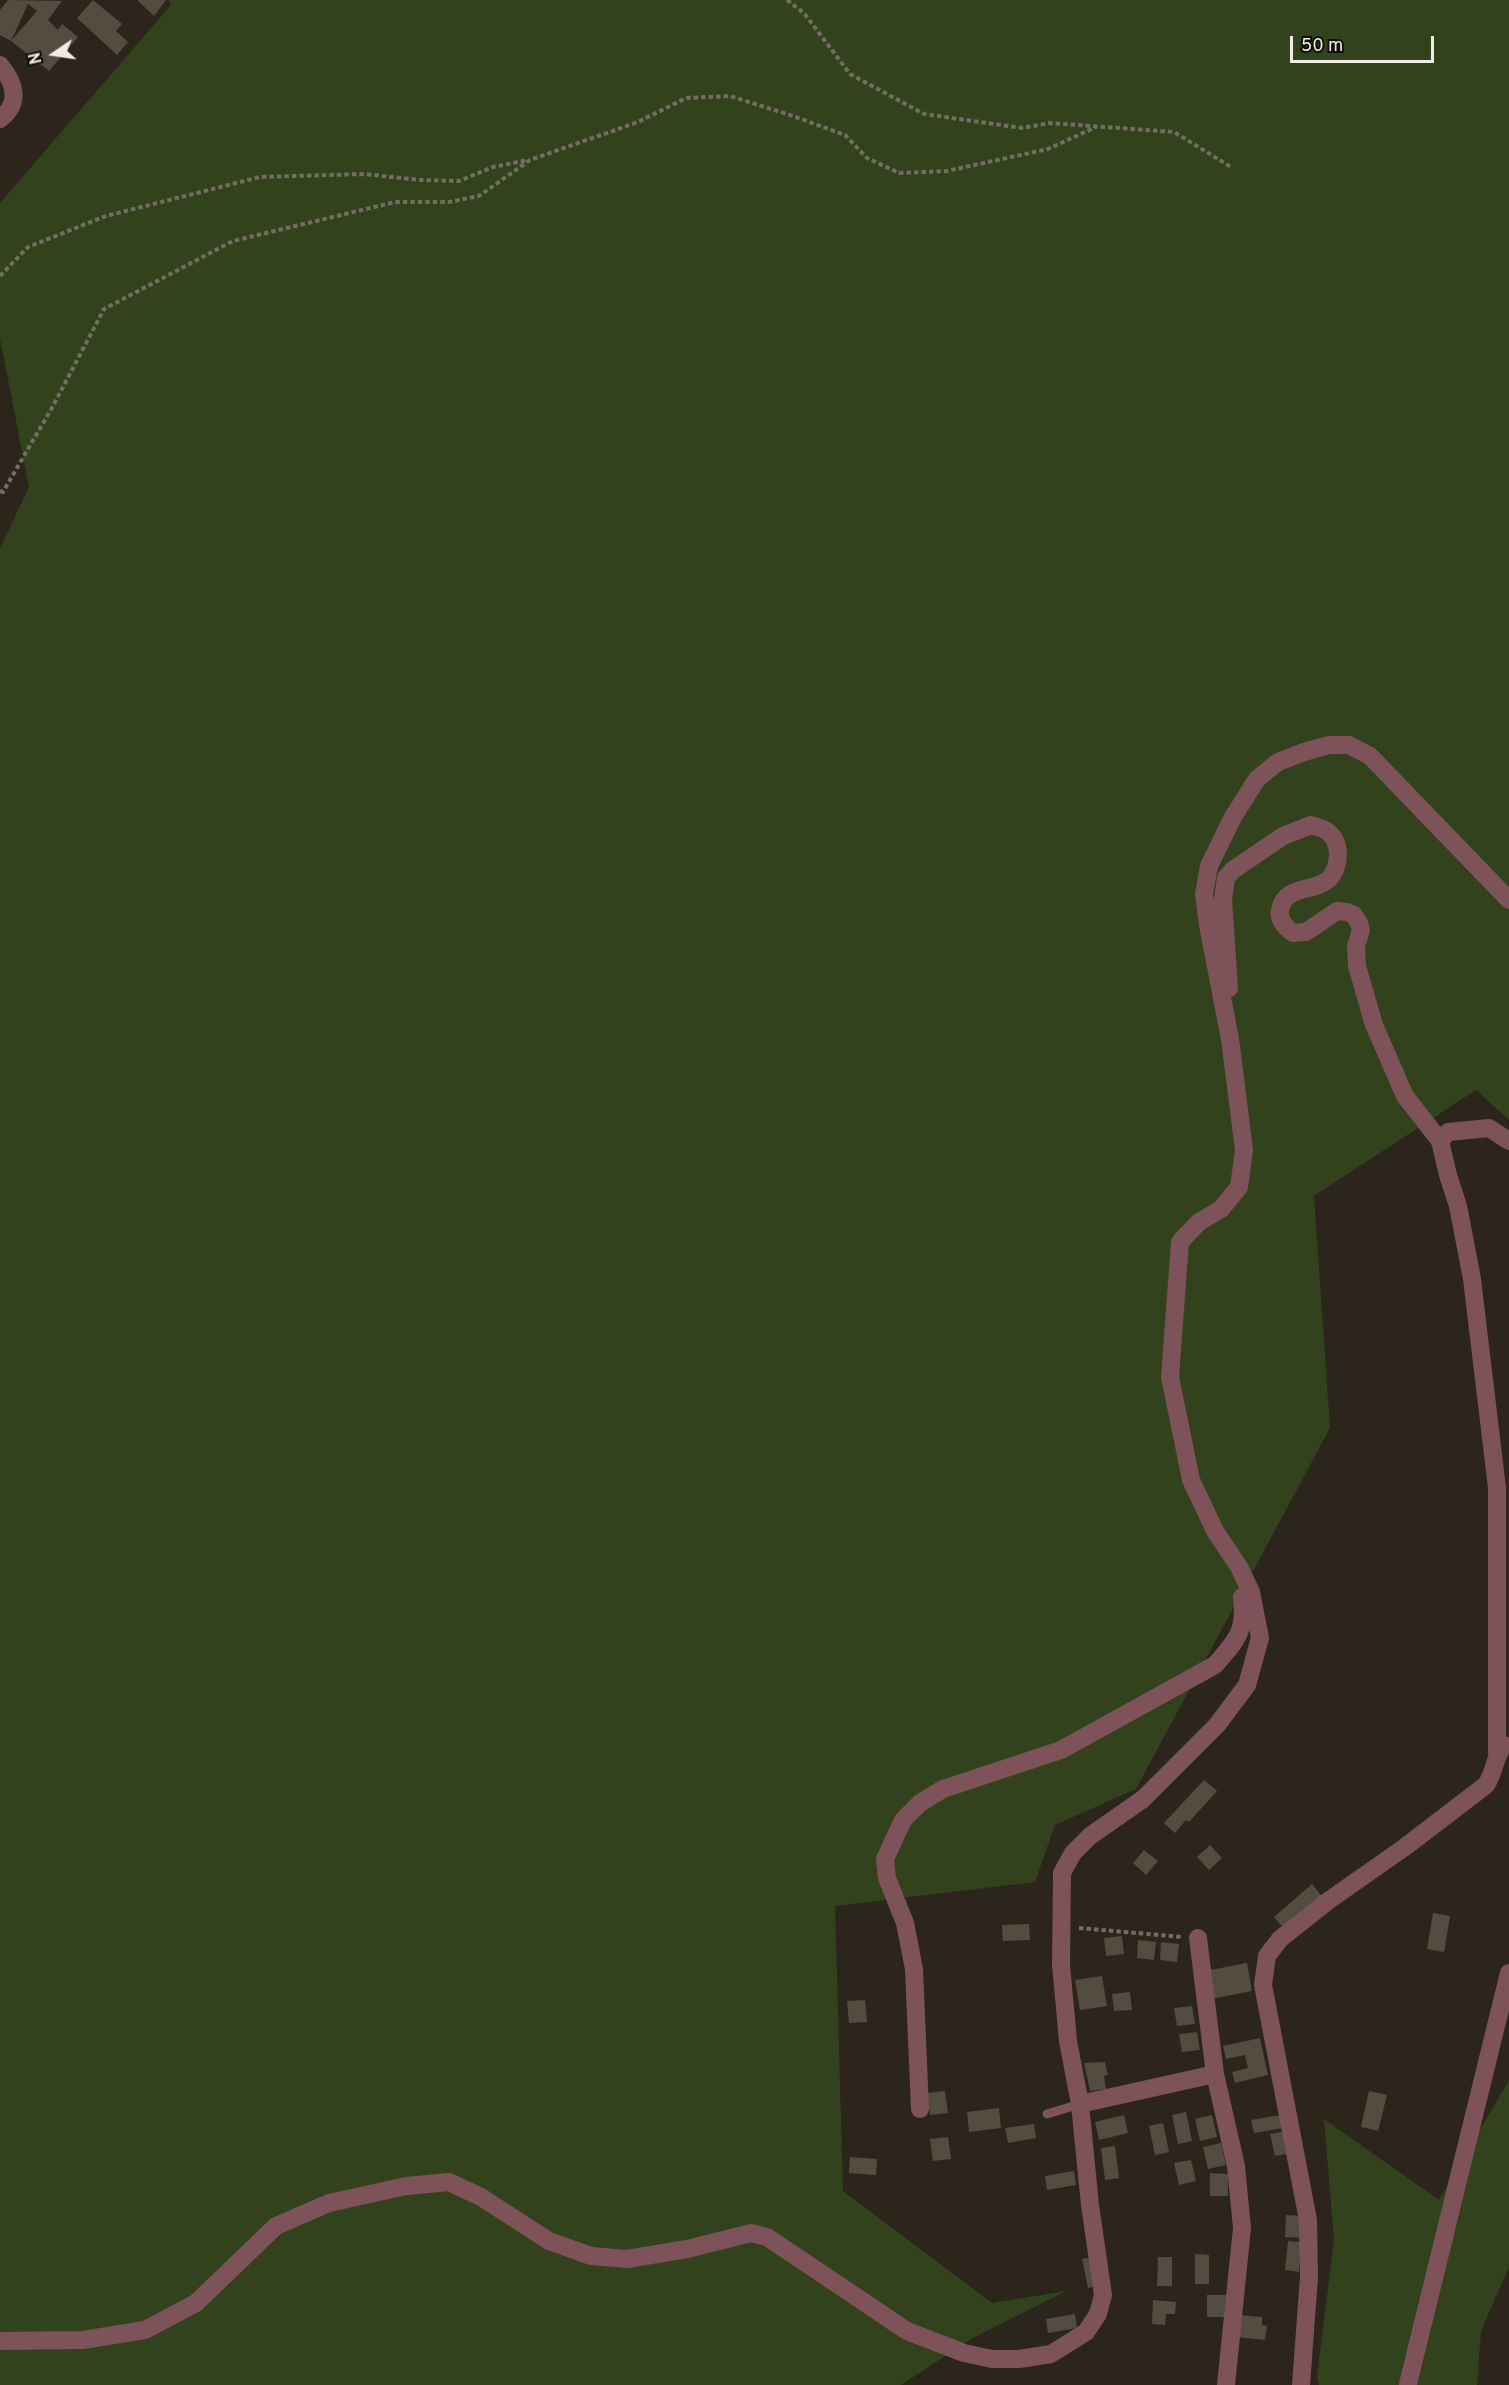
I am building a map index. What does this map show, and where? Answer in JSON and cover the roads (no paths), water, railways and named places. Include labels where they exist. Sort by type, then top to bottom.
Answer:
[{"type":"street","points":[[0,65],[11,79],[14,99],[10,110],[0,119]]},
{"type":"street","points":[[0,2341],[83,2340],[145,2330],[196,2303],[276,2226],[329,2203],[406,2186],[449,2182],[482,2197],[549,2241],[591,2256],[627,2259],[687,2249],[751,2233],[767,2237],[907,2331],[964,2353],[992,2359],[1019,2359],[1051,2354],[1086,2332],[1098,2314],[1104,2295],[1090,2205],[1080,2104],[1068,2041],[1061,1965],[1062,1873],[1073,1853],[1090,1836],[1143,1799],[1217,1725],[1247,1685],[1260,1638],[1251,1592],[1239,1567],[1215,1531],[1191,1480],[1170,1377],[1180,1242],[1199,1222],[1221,1209],[1239,1187],[1244,1150],[1230,1038],[1204,894],[1209,866],[1233,817],[1257,779],[1278,762],[1304,752],[1329,745],[1349,746],[1370,756],[1509,900]]},
{"type":"street","points":[[1230,1038],[1228,950],[1223,899],[1226,878],[1233,870],[1283,836],[1311,825],[1329,832],[1338,847],[1337,867],[1328,880],[1295,890],[1282,903],[1279,915],[1286,928],[1293,933],[1306,932],[1337,911],[1354,915],[1361,930],[1356,946],[1357,966],[1374,1025],[1405,1096],[1440,1141],[1458,1206],[1472,1279],[1497,1488],[1497,1753],[1491,1776],[1486,1785],[1280,1939],[1267,1956],[1263,1985],[1308,2220],[1309,2277],[1301,2385]]},
{"type":"street","points":[[1440,1141],[1448,1132],[1490,1128],[1509,1141]]},
{"type":"street","points":[[920,2109],[914,1969],[905,1923],[887,1878],[885,1859],[903,1820],[920,1803],[943,1790],[1060,1750],[1215,1665],[1234,1644],[1242,1630],[1244,1616],[1239,1567]]},
{"type":"street","points":[[1497,1753],[1509,1739]]},
{"type":"street","points":[[1198,1938],[1215,2074],[1236,2166],[1242,2228],[1226,2385]]},
{"type":"street","points":[[1408,2384],[1509,1973]]},
{"type":"street","points":[[1080,2104],[1215,2074]]},
{"type":"lane","points":[[1047,2114],[1080,2104]]}]
